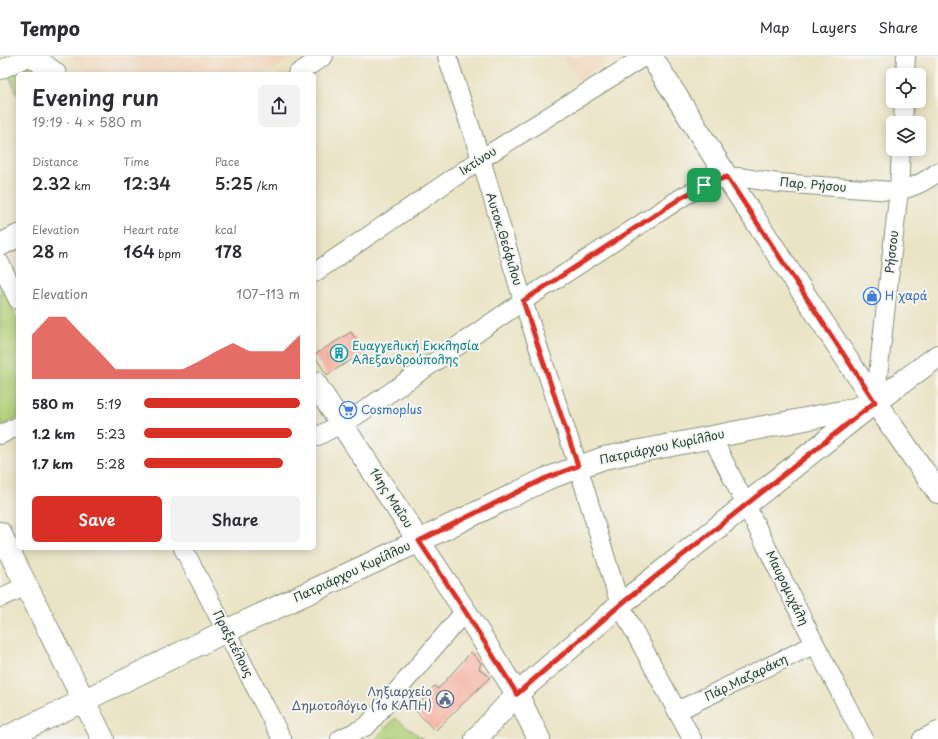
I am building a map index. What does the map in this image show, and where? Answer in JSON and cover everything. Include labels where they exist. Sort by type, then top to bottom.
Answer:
[{"type":"street","points":[[0,70],[30,56]]},
{"type":"street","points":[[34,56],[53,72]]},
{"type":"street","points":[[300,72],[324,56]]},
{"type":"street","name":"Αυτοκ.Θεόφιλου","points":[[447,56],[481,159],[523,301],[578,466],[620,605],[692,739]]},
{"type":"street","name":"Ικτίνου","points":[[316,272],[481,159],[645,56]]},
{"type":"street","points":[[651,56],[727,177],[875,402],[938,492]]},
{"type":"street","points":[[905,68],[906,56]]},
{"type":"street","name":"Ρήσσου","points":[[875,402],[899,190],[901,156]]},
{"type":"street","name":"Παρ. Ρήσου","points":[[727,177],[738,177],[778,183],[881,191],[907,189],[919,184],[938,172]]},
{"type":"street","points":[[316,437],[362,412],[523,301],[684,196],[714,181],[727,177]]},
{"type":"street","points":[[0,245],[16,237]]},
{"type":"street","points":[[0,262],[16,296]]},
{"type":"street","points":[[476,739],[517,694],[620,605],[875,402],[938,356]]},
{"type":"street","name":"14ης Μαΐου","points":[[316,385],[465,611],[517,694],[539,739]]},
{"type":"street","name":"Πατριάρχου Κυρίλλου","points":[[3,739],[226,630],[419,541],[546,478],[604,458],[852,410],[875,402]]},
{"type":"street","points":[[0,434],[16,427]]},
{"type":"street","name":"Μαυρομιχάλη","points":[[712,437],[864,739]]},
{"type":"street","points":[[0,533],[103,739]]},
{"type":"street","name":"Πραξιτέλους","points":[[184,550],[282,739]]},
{"type":"street","points":[[0,598],[26,586]]},
{"type":"street","points":[[340,739],[367,726],[465,611]]},
{"type":"street","name":"Πάρ.Μαζαράκη","points":[[677,711],[815,644]]},
{"type":"street","points":[[922,739],[938,731]]},
{"type":"shaded area","points":[[70,56],[294,56],[270,72],[89,72]]},
{"type":"shaded area","points":[[562,56],[616,56],[578,80]]},
{"type":"green space","points":[[33,63],[43,72],[16,72]]},
{"type":"green space","points":[[16,72],[16,92],[9,76]]},
{"type":"green space","points":[[0,281],[16,317],[16,419],[0,426]]},
{"type":"green space","points":[[395,718],[423,739],[375,739]]},
{"type":"building","name":"Ευαγγελική Εκκλησία Αλεξανδρούπολης","points":[[351,332],[364,352],[327,375],[316,358],[316,354]]},
{"type":"building","name":"Ληξιαρχείο Δημοτολόγιο (1ο ΚΑΠΗ)","points":[[471,652],[481,663],[479,669],[490,677],[435,731],[415,710],[434,686],[438,689]]},
{"type":"place","name":"Η χαρά","points":[[872,296]]},
{"type":"place","name":"Ευαγγελική Εκκλησία Αλεξανδρούπολης","points":[[339,353]]},
{"type":"place","name":"Cosmoplus","points":[[348,410]]},
{"type":"place","name":"Ληξιαρχείο Δημοτολόγιο (1ο ΚΑΠΗ)","points":[[445,699]]},
{"type":"route","points":[[727,177],[875,402],[620,605],[517,694],[419,541],[546,478],[578,466],[523,301],[684,196],[704,185],[727,177]]}]
